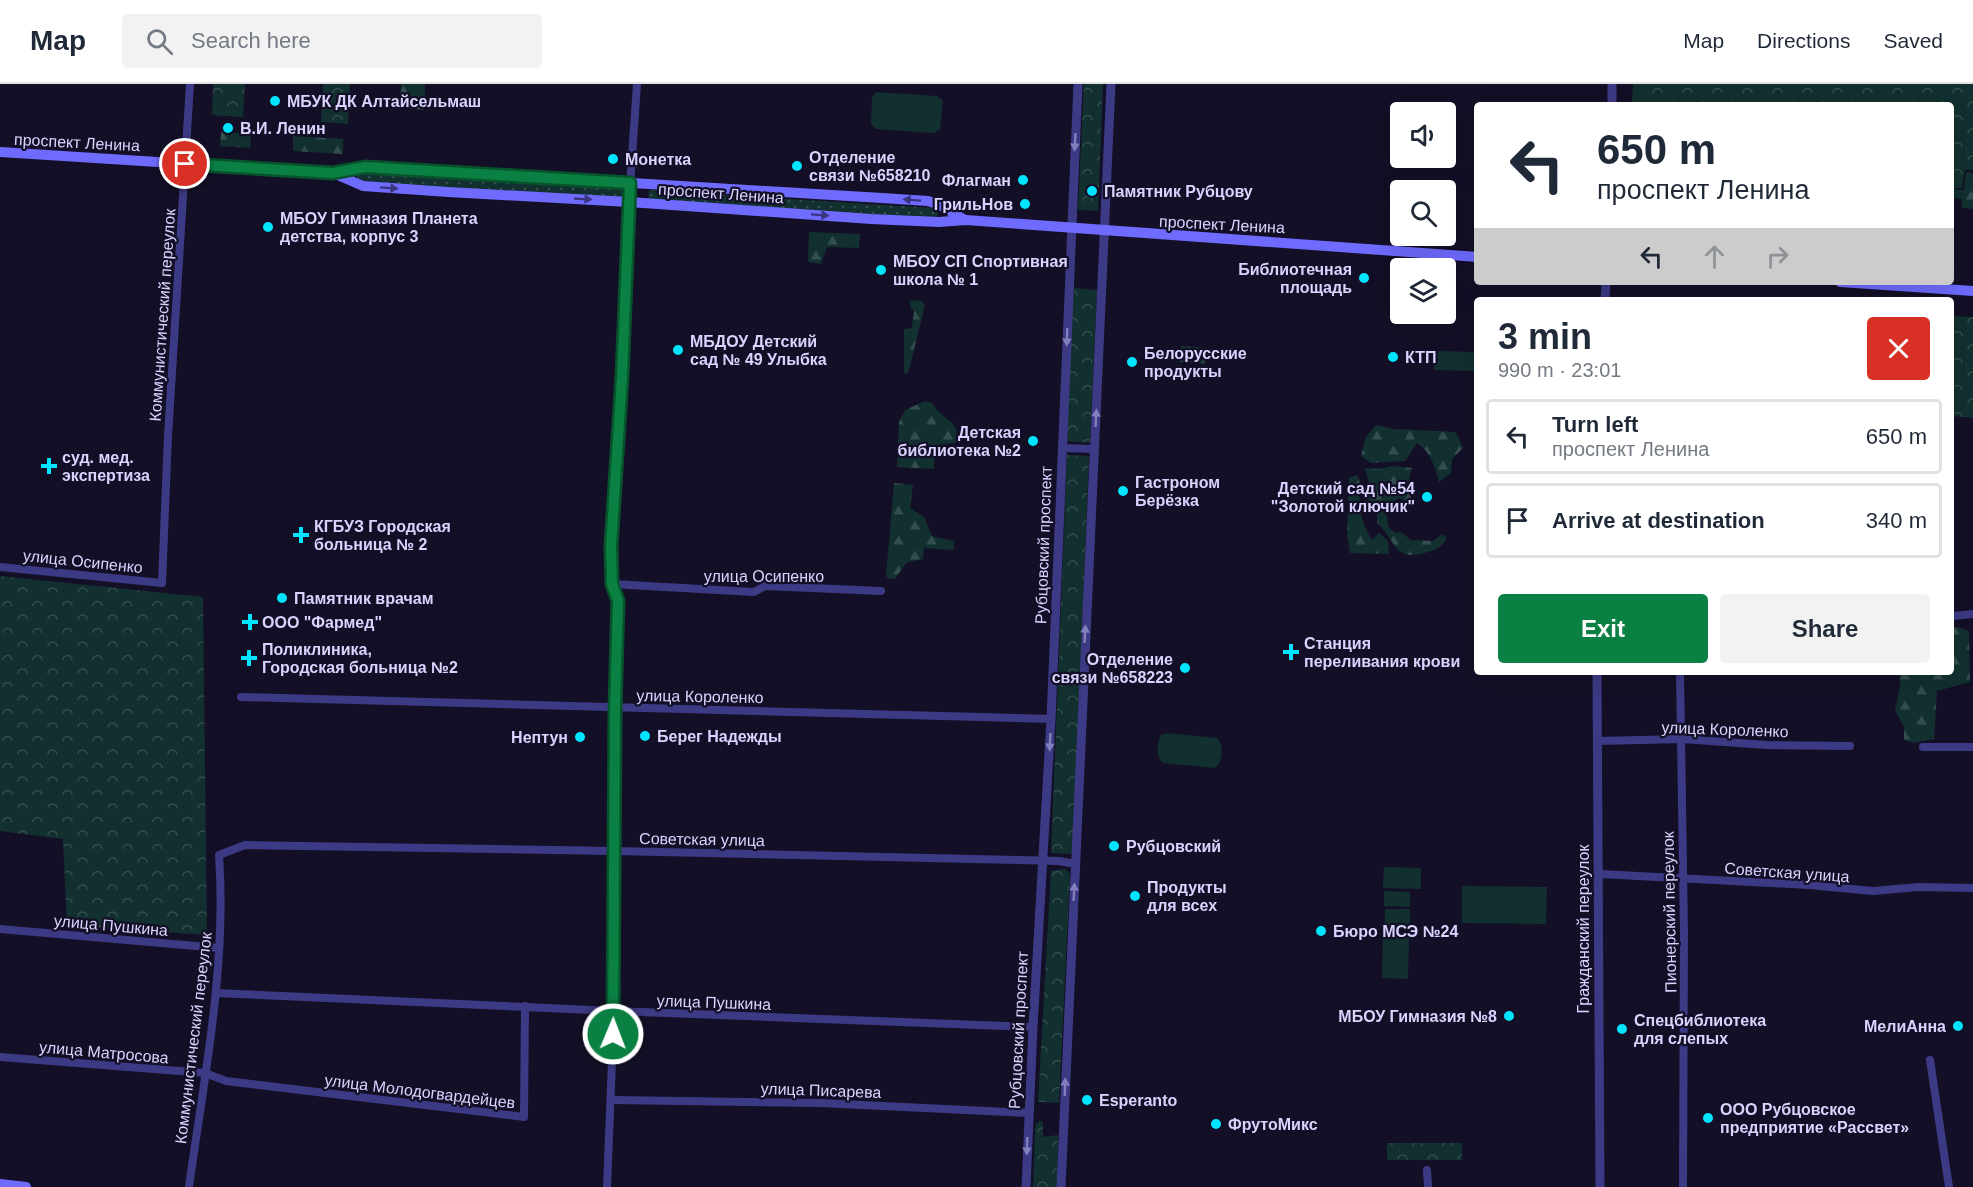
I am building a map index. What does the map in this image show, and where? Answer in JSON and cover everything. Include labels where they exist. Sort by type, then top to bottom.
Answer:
[{"type":"main road","name":"проспект Ленина","points":[[0,152],[333,173],[360,167],[928,201],[966,220]]},
{"type":"main road","points":[[358,184],[360,167]]},
{"type":"main road","name":"проспект Ленина","points":[[333,173],[363,186],[939,222],[966,220],[1474,257]]},
{"type":"main road","points":[[939,222],[940,205]]},
{"type":"main road","points":[[1884,285],[1973,291]]},
{"type":"main road","points":[[0,1184],[26,1187]]},
{"type":"street","name":"Коммунистический переулок","points":[[162,583],[168,436],[190,84]]},
{"type":"street","points":[[607,1187],[614,1011],[615,708],[618,601],[612,584],[611,546],[637,84]]},
{"type":"street","name":"Рубцовский проспект","points":[[1026,1187],[1051,719],[1078,84]]},
{"type":"street","points":[[1061,1187],[1111,84]]},
{"type":"street","points":[[1612,84],[1612,102]]},
{"type":"street","points":[[1062,448],[1094,449]]},
{"type":"street","name":"улица Осипенко","points":[[0,567],[162,583]]},
{"type":"street","name":"улица Осипенко","points":[[612,584],[754,592],[765,586],[881,591]]},
{"type":"street","points":[[1954,616],[1973,614]]},
{"type":"street","name":"Гражданский переулок","points":[[1597,675],[1600,873],[1598,1062],[1600,1187]]},
{"type":"street","name":"Пионерский переулок","points":[[1680,675],[1684,879],[1683,1187]]},
{"type":"street","name":"улица Короленко","points":[[241,697],[1051,719]]},
{"type":"street","name":"улица Короленко","points":[[1598,741],[1682,739],[1767,745],[1850,746]]},
{"type":"street","points":[[1923,747],[1973,747]]},
{"type":"street","name":"Советская улица","points":[[219,855],[245,845],[614,850],[1043,861],[1075,864]]},
{"type":"street","name":"Коммунистический переулок","points":[[189,1187],[216,993],[222,893],[219,855]]},
{"type":"street","name":"Советская улица","points":[[1600,873],[1873,891],[1918,887],[1973,888]]},
{"type":"street","name":"улица Пушкина","points":[[0,929],[219,948]]},
{"type":"street","name":"улица Пушкина","points":[[216,993],[1033,1027]]},
{"type":"street","name":"улица Молодогвардейцев","points":[[205,1074],[226,1081],[524,1117],[525,1006]]},
{"type":"street","name":"улица Матросова","points":[[0,1057],[205,1074]]},
{"type":"street","points":[[1930,1060],[1950,1187]]},
{"type":"street","name":"улица Писарева","points":[[612,1100],[820,1102],[1029,1113]]},
{"type":"street","points":[[1427,1170],[1428,1187]]},
{"type":"green space","points":[[213,84],[245,84],[243,117],[212,115]]},
{"type":"green space","points":[[323,84],[350,84],[348,124],[321,122]]},
{"type":"green space","points":[[401,84],[425,84],[424,110],[400,108]]},
{"type":"green space","points":[[1084,84],[1103,84],[1098,211],[1078,210]]},
{"type":"green space","points":[[1633,84],[1973,84],[1973,170],[1965,170],[1962,188],[1954,188],[1954,102],[1632,102]]},
{"type":"green space","points":[[876,92],[937,96],[943,101],[940,130],[933,133],[876,129],[871,124],[872,97]]},
{"type":"green space","points":[[221,132],[251,134],[250,148],[220,146]]},
{"type":"green space","points":[[293,136],[343,139],[343,154],[293,151]]},
{"type":"green space","points":[[365,170],[625,186],[624,199],[361,183],[357,179],[358,173]]},
{"type":"green space","points":[[1966,172],[1973,173],[1973,209],[1962,208],[1962,199],[1954,198],[1954,189],[1964,190]]},
{"type":"green space","points":[[649,190],[934,208],[938,215],[935,218],[648,201]]},
{"type":"green space","points":[[809,232],[860,234],[859,248],[827,247],[821,264],[808,262]]},
{"type":"green space","points":[[1073,288],[1097,290],[1090,443],[1067,441]]},
{"type":"green space","points":[[920,300],[925,305],[907,374],[904,373],[904,329],[912,328],[914,310],[911,309],[910,301]]},
{"type":"green space","points":[[1954,316],[1973,317],[1973,418],[1954,416]]},
{"type":"green space","points":[[1181,346],[1206,348],[1205,364],[1179,362]]},
{"type":"green space","points":[[1435,351],[1474,352],[1474,371],[1434,370]]},
{"type":"green space","points":[[925,401],[932,403],[954,425],[957,435],[956,443],[936,445],[934,469],[897,467],[899,422],[905,410]]},
{"type":"green space","points":[[1376,425],[1394,429],[1456,432],[1463,448],[1452,459],[1451,473],[1439,482],[1429,455],[1417,443],[1405,461],[1371,463],[1361,456],[1366,437]]},
{"type":"green space","points":[[1067,455],[1089,456],[1073,854],[1051,853]]},
{"type":"green space","points":[[1392,466],[1412,468],[1409,479],[1411,499],[1408,502],[1399,498],[1388,504],[1385,509],[1389,528],[1396,533],[1401,532],[1411,540],[1433,541],[1442,534],[1447,538],[1437,548],[1414,555],[1406,554],[1396,547],[1377,523],[1377,514],[1365,496],[1369,482],[1365,468],[1379,469]]},
{"type":"green space","points":[[1357,475],[1360,484],[1361,516],[1364,524],[1372,540],[1379,533],[1388,541],[1389,554],[1350,553],[1347,534],[1349,478]]},
{"type":"green space","points":[[894,483],[913,485],[910,508],[924,517],[932,536],[954,541],[954,550],[924,548],[923,559],[906,563],[895,579],[889,579],[886,576]]},
{"type":"green space","points":[[0,576],[203,597],[207,935],[67,925],[63,839],[0,831]]},
{"type":"green space","points":[[1954,628],[1969,631],[1970,682],[1937,691],[1934,739],[1914,743],[1904,740],[1904,727],[1895,710],[1900,686],[1899,675],[1954,675]]},
{"type":"green space","points":[[1167,733],[1217,738],[1222,752],[1218,766],[1214,768],[1163,763],[1158,754],[1158,746],[1161,735]]},
{"type":"green space","points":[[1384,867],[1421,868],[1421,889],[1383,888]]},
{"type":"green space","points":[[1065,869],[1070,874],[1059,1103],[1038,1102],[1051,871]]},
{"type":"green space","points":[[1462,886],[1547,887],[1546,924],[1462,923]]},
{"type":"green space","points":[[1384,891],[1410,892],[1410,907],[1384,906]]},
{"type":"green space","points":[[1385,909],[1410,909],[1410,927],[1385,927]]},
{"type":"green space","points":[[1383,935],[1409,936],[1408,979],[1382,978]]},
{"type":"green space","points":[[1043,1122],[1043,1137],[1058,1135],[1057,1187],[1033,1187],[1035,1129],[1036,1124]]},
{"type":"green space","points":[[1387,1143],[1462,1143],[1462,1160],[1387,1160]]},
{"type":"place","name":"МБУК ДК Алтайсельмаш","points":[[275,101]]},
{"type":"place","name":"В.И. Ленин","points":[[228,128]]},
{"type":"place","name":"Монетка","points":[[613,159]]},
{"type":"place","name":"Отделение связи №658210","points":[[797,166]]},
{"type":"place","name":"Флагман","points":[[1023,180]]},
{"type":"place","name":"Памятник Рубцову","points":[[1092,191]]},
{"type":"place","name":"ГрильНов","points":[[1025,204]]},
{"type":"place","name":"МБОУ Гимназия Планета детства, корпус 3","points":[[268,227]]},
{"type":"place","name":"МБОУ СП Спортивная школа № 1","points":[[881,270]]},
{"type":"place","name":"Библиотечная площадь","points":[[1364,278]]},
{"type":"place","name":"МБДОУ Детский сад № 49 Улыбка","points":[[678,350]]},
{"type":"place","name":"КТП","points":[[1393,357]]},
{"type":"place","name":"Белорусские продукты","points":[[1132,362]]},
{"type":"place","name":"Детская библиотека №2","points":[[1033,441]]},
{"type":"place","name":"суд. мед. экспертиза","points":[[49,466]]},
{"type":"place","name":"Гастроном Берёзка","points":[[1123,491]]},
{"type":"place","name":"Детский сад №54 \"Золотой ключик\"","points":[[1427,497]]},
{"type":"place","name":"КГБУЗ Городская больница № 2","points":[[301,535]]},
{"type":"place","name":"Памятник врачам","points":[[282,598]]},
{"type":"place","name":"ООО \"Фармед\"","points":[[250,622]]},
{"type":"place","name":"Станция переливания крови","points":[[1291,652]]},
{"type":"place","name":"Поликлиника, Городская больница №2","points":[[249,658]]},
{"type":"place","name":"Отделение связи №658223","points":[[1185,668]]},
{"type":"place","name":"Берег Надежды","points":[[645,736]]},
{"type":"place","name":"Нептун","points":[[580,737]]},
{"type":"place","name":"Рубцовский","points":[[1114,846]]},
{"type":"place","name":"Продукты для всех","points":[[1135,896]]},
{"type":"place","name":"Бюро МСЭ №24","points":[[1321,931]]},
{"type":"place","name":"МБОУ Гимназия №8","points":[[1509,1016]]},
{"type":"place","name":"МелиАнна","points":[[1958,1026]]},
{"type":"place","name":"Спецбиблиотека для слепых","points":[[1622,1029]]},
{"type":"place","name":"Esperanto","points":[[1087,1100]]},
{"type":"place","name":"ООО Рубцовское предприятие «Рассвет»","points":[[1708,1118]]},
{"type":"place","name":"ФрутоМикс","points":[[1216,1124]]},
{"type":"route","points":[[185,164],[333,173],[365,167],[630,183],[622,377],[611,546],[612,584],[618,601],[613,1034]]}]
